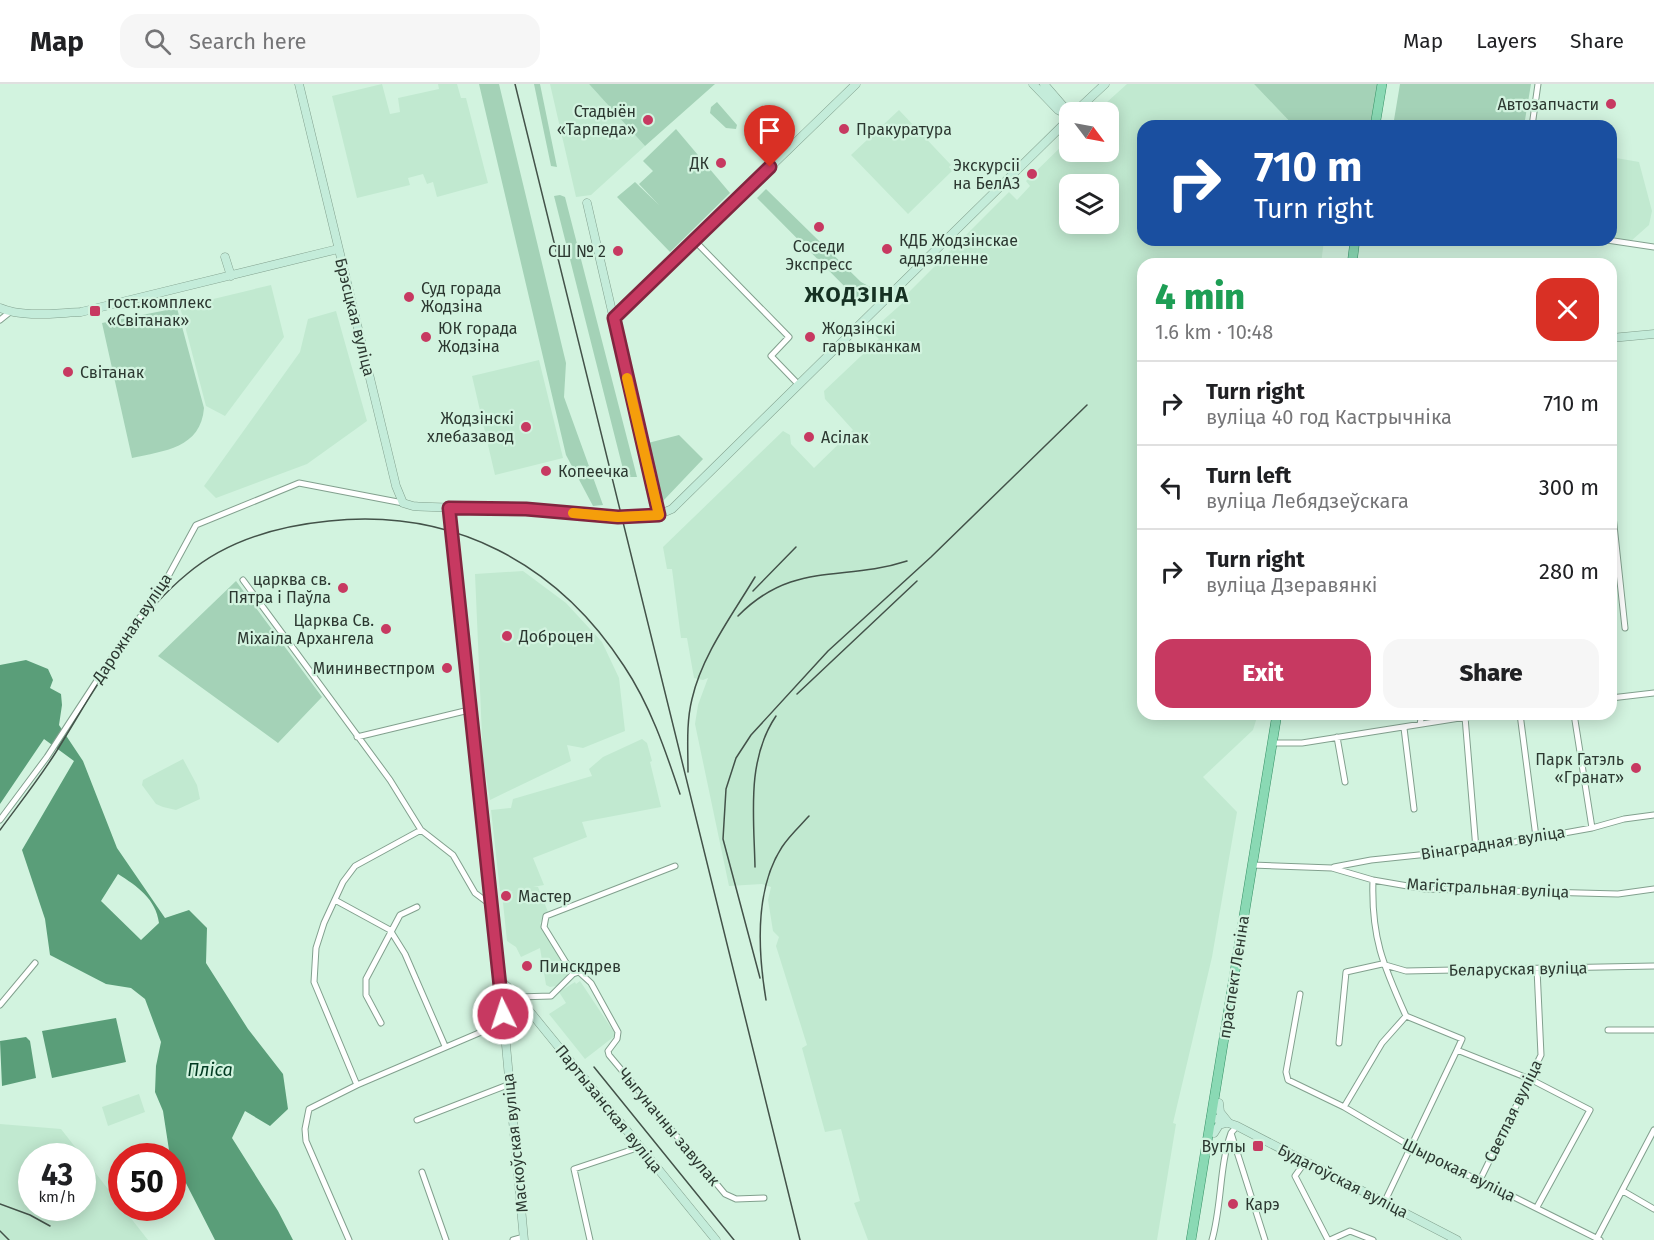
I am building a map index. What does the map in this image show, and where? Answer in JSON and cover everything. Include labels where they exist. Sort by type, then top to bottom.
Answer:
[{"type":"main road","name":"Брэсцкая вуліца","points":[[299,84],[396,486],[403,503]]},
{"type":"main road","points":[[614,318],[856,84]]},
{"type":"main road","points":[[1086,102],[1105,84]]},
{"type":"main road","points":[[1376,120],[1384,84]]},
{"type":"main road","points":[[1381,120],[1384,84]]},
{"type":"main road","points":[[1040,86],[1059,105]]},
{"type":"main road","points":[[403,503],[413,506],[526,509],[618,517],[659,515],[672,509],[1059,127]]},
{"type":"main road","points":[[758,178],[765,185]]},
{"type":"main road","points":[[746,190],[754,198]]},
{"type":"main road","points":[[587,203],[659,515]]},
{"type":"main road","points":[[0,308],[10,312],[81,312],[338,249]]},
{"type":"main road","points":[[225,257],[231,276]]},
{"type":"main road","points":[[1617,337],[1654,334]]},
{"type":"main road","name":"Маскоўская вуліца","points":[[449,508],[469,710],[506,1030],[524,1238]]},
{"type":"main road","name":"праспект Леніна","points":[[1275,743],[1277,720]]},
{"type":"main road","name":"праспект Леніна","points":[[1191,1240],[1214,1118],[1281,720]]},
{"type":"main road","name":"праспект Леніна","points":[[1196,1240],[1255,865]]},
{"type":"main road","name":"Партызанская вуліца","points":[[500,980],[518,997],[716,1240]]},
{"type":"main road","points":[[1219,1103],[1222,1117],[1233,1125]]},
{"type":"main road","name":"Будагоўская вуліца","points":[[1214,1118],[1233,1125],[1453,1239]]},
{"type":"main road","points":[[1214,1132],[1219,1125],[1233,1125]]},
{"type":"street","points":[[1533,120],[1538,84]]},
{"type":"street","points":[[694,240],[789,337],[771,356],[798,384]]},
{"type":"street","points":[[1617,242],[1654,247]]},
{"type":"street","points":[[0,320],[10,312]]},
{"type":"street","name":"Дарожная вуліца","points":[[0,820],[50,752],[135,623],[159,593],[196,525],[299,483],[403,503]]},
{"type":"street","points":[[1617,572],[1625,628]]},
{"type":"street","points":[[243,580],[390,780],[421,830],[453,855],[475,893],[491,905]]},
{"type":"street","points":[[1617,697],[1654,693]]},
{"type":"street","points":[[357,737],[469,710]]},
{"type":"street","points":[[1420,724],[1421,720]]},
{"type":"street","points":[[1275,743],[1337,738],[1446,720]]},
{"type":"street","points":[[1466,720],[1476,849]]},
{"type":"street","points":[[1521,720],[1536,837]]},
{"type":"street","points":[[1575,720],[1592,828]]},
{"type":"street","points":[[1404,728],[1414,809]]},
{"type":"street","points":[[1337,738],[1345,782]]},
{"type":"street","name":"Вінаградная вуліца","points":[[1332,868],[1371,860],[1476,849],[1654,815]]},
{"type":"street","points":[[357,1085],[315,982],[316,948],[343,882],[355,866],[421,830]]},
{"type":"street","name":"Магістральная вуліца","points":[[1255,865],[1332,868],[1373,880],[1425,889],[1618,894],[1654,889]]},
{"type":"street","points":[[518,997],[551,996],[573,974],[544,927],[546,916],[675,866]]},
{"type":"street","points":[[1373,880],[1372,908],[1382,964],[1406,1016],[1462,1039],[1384,1203]]},
{"type":"street","points":[[335,900],[390,930],[405,954],[445,1046]]},
{"type":"street","points":[[381,1023],[364,987],[390,930],[404,911],[417,907]]},
{"type":"street","points":[[0,1005],[35,963]]},
{"type":"street","points":[[1339,1043],[1347,972],[1382,964]]},
{"type":"street","name":"Беларуская вуліца","points":[[1382,964],[1406,971],[1654,966]]},
{"type":"street","name":"Светлая вуліца","points":[[1480,1180],[1541,1055],[1536,969]]},
{"type":"street","name":"Чыгуначны завулак","points":[[573,974],[579,972],[591,983],[618,1032],[617,1039],[608,1051],[609,1055],[725,1194],[736,1199],[764,1197]]},
{"type":"street","name":"Шырокая вуліца","points":[[1300,994],[1286,1072],[1288,1080],[1344,1107],[1444,1166],[1480,1180],[1599,1239]]},
{"type":"street","points":[[1344,1107],[1382,1043],[1406,1016]]},
{"type":"street","points":[[349,1240],[306,1141],[307,1115],[313,1106],[445,1046],[493,1027],[506,1030]]},
{"type":"street","points":[[1608,1030],[1654,1030]]},
{"type":"street","points":[[1457,1050],[1530,1079],[1590,1110],[1537,1207]]},
{"type":"street","points":[[417,1120],[510,1084]]},
{"type":"street","points":[[1212,1240],[1219,1215],[1226,1148],[1233,1125]]},
{"type":"street","points":[[1599,1239],[1654,1130]]},
{"type":"street","points":[[1231,1134],[1265,1240]]},
{"type":"street","points":[[590,1240],[574,1169],[640,1148]]},
{"type":"street","points":[[1305,1162],[1295,1176],[1329,1240],[1350,1231],[1373,1240]]},
{"type":"street","points":[[422,1172],[447,1240]]},
{"type":"street","points":[[1623,1191],[1654,1209]]},
{"type":"street","points":[[513,1240],[524,1238]]},
{"type":"shaded area","points":[[382,84],[390,114],[400,112],[398,98],[439,89],[438,84],[457,84],[461,98],[466,98],[488,183],[437,197],[433,182],[427,184],[423,174],[408,178],[410,185],[357,198],[332,96]]},
{"type":"shaded area","points":[[479,84],[499,84],[566,363],[564,397],[603,505],[593,506],[566,455]]},
{"type":"shaded area","points":[[534,84],[540,84],[557,167],[551,166]]},
{"type":"shaded area","points":[[550,84],[589,84],[645,146],[591,195],[576,197]]},
{"type":"shaded area","name":"Стадыён «Тарпеда»","points":[[589,84],[715,84],[645,146]]},
{"type":"shaded area","points":[[1127,84],[1254,84],[1288,120],[1137,120],[1137,246],[1323,246],[1322,258],[1137,258],[1137,720],[1256,720],[1253,730],[1203,777],[1237,812],[1212,957],[1173,1123],[1176,1124],[1157,1240],[868,1240],[854,1203],[860,1201],[841,1129],[825,1132],[802,1048],[807,1045],[776,946],[779,937],[773,931],[768,900],[771,887],[762,884],[729,886],[695,724],[698,705],[708,678],[703,680],[694,678],[687,638],[681,638],[672,569],[667,569],[663,547],[783,431],[790,435],[791,444],[814,468],[853,430],[825,399],[824,391],[879,339],[871,331],[907,299],[905,296],[1009,192],[1017,200],[1030,186],[1026,181],[1059,149],[1059,162],[1119,162],[1119,102],[1107,102]]},
{"type":"shaded area","points":[[1254,84],[1381,84],[1375,120],[1288,120]]},
{"type":"shaded area","points":[[1400,84],[1531,84],[1525,120],[1394,120]]},
{"type":"shaded area","points":[[717,102],[737,125],[736,129],[726,128],[710,113],[711,107]]},
{"type":"shaded area","points":[[899,110],[951,165],[949,167],[952,171],[908,214],[851,155]]},
{"type":"shaded area","points":[[676,129],[730,193],[670,252],[617,197],[635,182],[659,205],[639,184],[653,171],[643,161]]},
{"type":"shaded area","points":[[1617,158],[1639,162],[1652,211],[1649,225],[1631,241],[1617,240]]},
{"type":"shaded area","points":[[766,189],[861,282],[872,288],[868,298],[860,302],[757,198]]},
{"type":"shaded area","points":[[554,196],[565,197],[637,477],[625,477]]},
{"type":"shaded area","points":[[271,285],[284,337],[225,416],[206,406],[180,307]]},
{"type":"shaded area","points":[[177,308],[204,408],[201,421],[196,432],[179,445],[168,450],[132,458],[102,323]]},
{"type":"shaded area","points":[[336,311],[367,421],[307,464],[216,498],[204,486],[300,352],[308,319]]},
{"type":"shaded area","points":[[539,360],[563,458],[495,475],[472,376]]},
{"type":"shaded area","points":[[679,435],[703,459],[663,501],[648,443]]},
{"type":"shaded area","points":[[523,571],[566,603],[602,642],[619,678],[625,731],[583,748],[567,745],[571,761],[490,800],[483,759],[475,574]]},
{"type":"shaded area","points":[[236,581],[322,697],[278,743],[158,656]]},
{"type":"shaded area","points":[[642,739],[647,743],[661,807],[582,822],[587,837],[533,858],[544,885],[533,887],[538,887],[548,912],[540,923],[571,975],[556,986],[550,987],[546,985],[540,948],[521,957],[516,947],[507,941],[502,893],[514,891],[500,891],[491,810],[511,808],[513,799],[592,776],[589,769],[603,757]]},
{"type":"shaded area","points":[[183,759],[197,785],[200,799],[176,810],[156,804],[142,785],[143,780]]},
{"type":"shaded area","points":[[580,981],[616,1035],[585,1059],[549,1014],[566,1003],[559,992]]},
{"type":"shaded area","points":[[139,1094],[145,1112],[108,1126],[102,1107]]},
{"type":"shaded area","points":[[0,1124],[61,1129],[72,1143],[18,1143],[18,1221],[96,1221],[96,1174],[108,1189],[108,1221],[133,1221],[148,1240],[0,1240]]},
{"type":"water","name":"Пліса","points":[[26,660],[48,669],[53,680],[50,688],[61,694],[59,725],[83,761],[117,848],[165,918],[189,910],[207,928],[206,963],[248,1029],[283,1074],[288,1109],[270,1126],[245,1111],[232,1138],[278,1211],[293,1240],[215,1240],[186,1183],[186,1143],[168,1143],[163,1111],[155,1092],[156,1066],[161,1042],[145,999],[131,988],[106,984],[50,955],[45,919],[22,850],[74,761],[44,739],[0,804],[0,665]],"holes":[[[118,874],[139,888],[150,900],[159,923],[141,940],[101,901]]]},
{"type":"water","points":[[116,1018],[126,1062],[52,1078],[42,1031]]},
{"type":"water","points":[[26,1037],[30,1041],[36,1078],[2,1086],[0,1041]]},
{"type":"railway","points":[[515,84],[800,1240]]},
{"type":"railway","points":[[760,978],[723,839],[726,789],[736,758],[751,735],[828,651],[931,557],[1087,405]]},
{"type":"railway","points":[[0,830],[36,782],[131,634],[167,592],[202,562],[236,544],[272,531],[329,521],[375,519],[418,524],[459,534],[498,550],[534,571],[567,598],[597,630],[624,666],[649,712],[680,794]]},
{"type":"railway","points":[[753,591],[796,547]]},
{"type":"railway","points":[[738,616],[758,598],[799,580],[819,575],[884,567],[907,561]]},
{"type":"railway","points":[[688,772],[689,717],[697,683],[719,635],[755,577]]},
{"type":"railway","points":[[797,694],[917,581]]},
{"type":"railway","points":[[755,867],[753,809],[756,770],[766,733],[776,716]]},
{"type":"railway","points":[[766,1000],[760,942],[767,882],[782,847],[809,816]]},
{"type":"railway","points":[[594,1067],[734,1240]]},
{"type":"railway","points":[[0,1204],[30,1215],[50,1226]]},
{"type":"railway","points":[[0,1231],[9,1240]]},
{"type":"slow traffic","points":[[573,513],[648,518],[659,515],[627,378]]},
{"type":"place","name":"Автозапчасти","points":[[1611,104]]},
{"type":"place","name":"Стадыён «Тарпеда»","points":[[648,120]]},
{"type":"place","name":"Пракуратура","points":[[844,129]]},
{"type":"place","name":"ДК","points":[[721,163]]},
{"type":"place","name":"Экскурсіі на БелАЗ","points":[[1032,174]]},
{"type":"place","name":"Соседи Экспресс","points":[[819,227]]},
{"type":"place","name":"КДБ Жодзінскае аддзяленне","points":[[887,249]]},
{"type":"place","name":"СШ № 2","points":[[618,251]]},
{"type":"place","name":"Суд горада Жодзіна","points":[[409,297]]},
{"type":"place","name":"гост.комплекс «Світанак»","points":[[95,311]]},
{"type":"place","name":"ЮК горада Жодзіна","points":[[426,337]]},
{"type":"place","name":"Жодзінскі гарвыканкам","points":[[810,337]]},
{"type":"place","name":"Світанак","points":[[68,372]]},
{"type":"place","name":"Жодзінскі хлебазавод","points":[[526,427]]},
{"type":"place","name":"Асілак","points":[[809,437]]},
{"type":"place","name":"Копеечка","points":[[546,471]]},
{"type":"place","name":"царква св. Пятра і Паўла","points":[[343,588]]},
{"type":"place","name":"Царква Св. Міхаіла Архангела","points":[[386,629]]},
{"type":"place","name":"Доброцен","points":[[507,636]]},
{"type":"place","name":"Мининвестпром","points":[[447,668]]},
{"type":"place","name":"Парк Гатэль «Гранат»","points":[[1636,768]]},
{"type":"place","name":"Мастер","points":[[506,896]]},
{"type":"place","name":"Пинскдрев","points":[[527,966]]},
{"type":"place","name":"Вуглы","points":[[1258,1146]]},
{"type":"place","name":"Карэ","points":[[1233,1204]]},
{"type":"district","name":"ЖОДЗІНА","points":[[857,294]]},
{"type":"route","points":[[503,1014],[449,508],[526,509],[618,517],[648,518],[659,515],[614,318],[770,167]]}]
